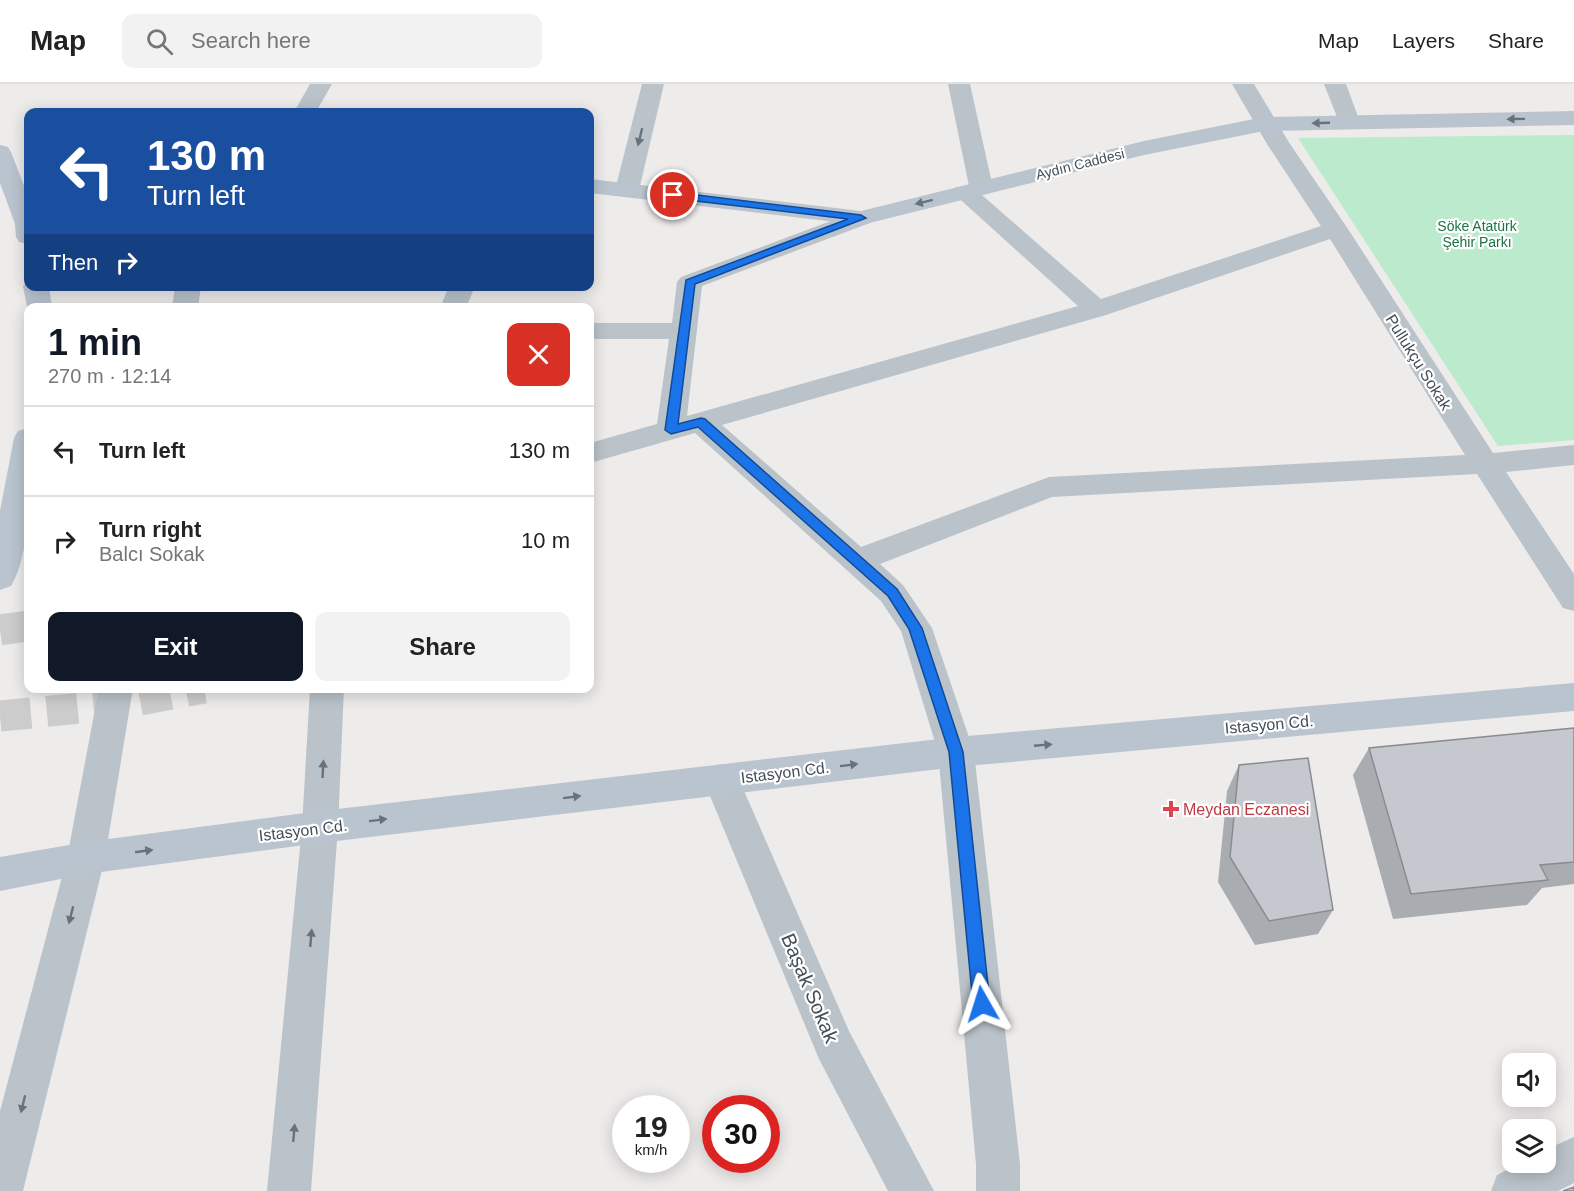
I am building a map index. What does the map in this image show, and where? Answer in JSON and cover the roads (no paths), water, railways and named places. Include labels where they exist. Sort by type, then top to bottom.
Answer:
[{"type":"main road","name":"Aydın Caddesi","points":[[594,186],[861,218],[1144,148],[1264,124],[1574,118]]},
{"type":"main road","points":[[0,152],[23,228]]},
{"type":"main road","points":[[0,578],[5,536],[24,455]]},
{"type":"main road","name":"Istasyon Cd.","points":[[0,874],[86,858],[320,827],[956,752],[1574,697]]},
{"type":"street","points":[[307,108],[321,84]]},
{"type":"street","points":[[627,190],[653,84]]},
{"type":"street","points":[[958,84],[972,190],[1097,309]]},
{"type":"street","name":"Pullukçu Sokak","points":[[1243,84],[1264,124],[1336,229],[1483,464],[1574,600]]},
{"type":"street","points":[[1335,84],[1349,122]]},
{"type":"street","points":[[861,218],[690,282],[683,331],[686,426],[856,561],[892,593],[916,628],[956,752],[998,1164],[998,1191]]},
{"type":"street","points":[[594,452],[1097,309],[1336,229]]},
{"type":"street","points":[[594,331],[683,331]]},
{"type":"street","points":[[856,561],[1049,487],[1483,464],[1574,455]]},
{"type":"street","points":[[1,1191],[86,858],[115,693]]},
{"type":"street","points":[[289,1191],[320,827],[327,693]]},
{"type":"street","name":"Başak Sokak","points":[[722,779],[834,1045],[912,1191]]},
{"type":"street","points":[[1513,1191],[1574,1159]]},
{"type":"tunnel","points":[[0,630],[24,627]]},
{"type":"tunnel","points":[[0,716],[113,705],[177,693]]},
{"type":"place","name":"Meydan Eczanesi","points":[[1171,809]]},
{"type":"park label","name":"Söke Atatürk Şehir Parkı","points":[[1477,234]]}]
